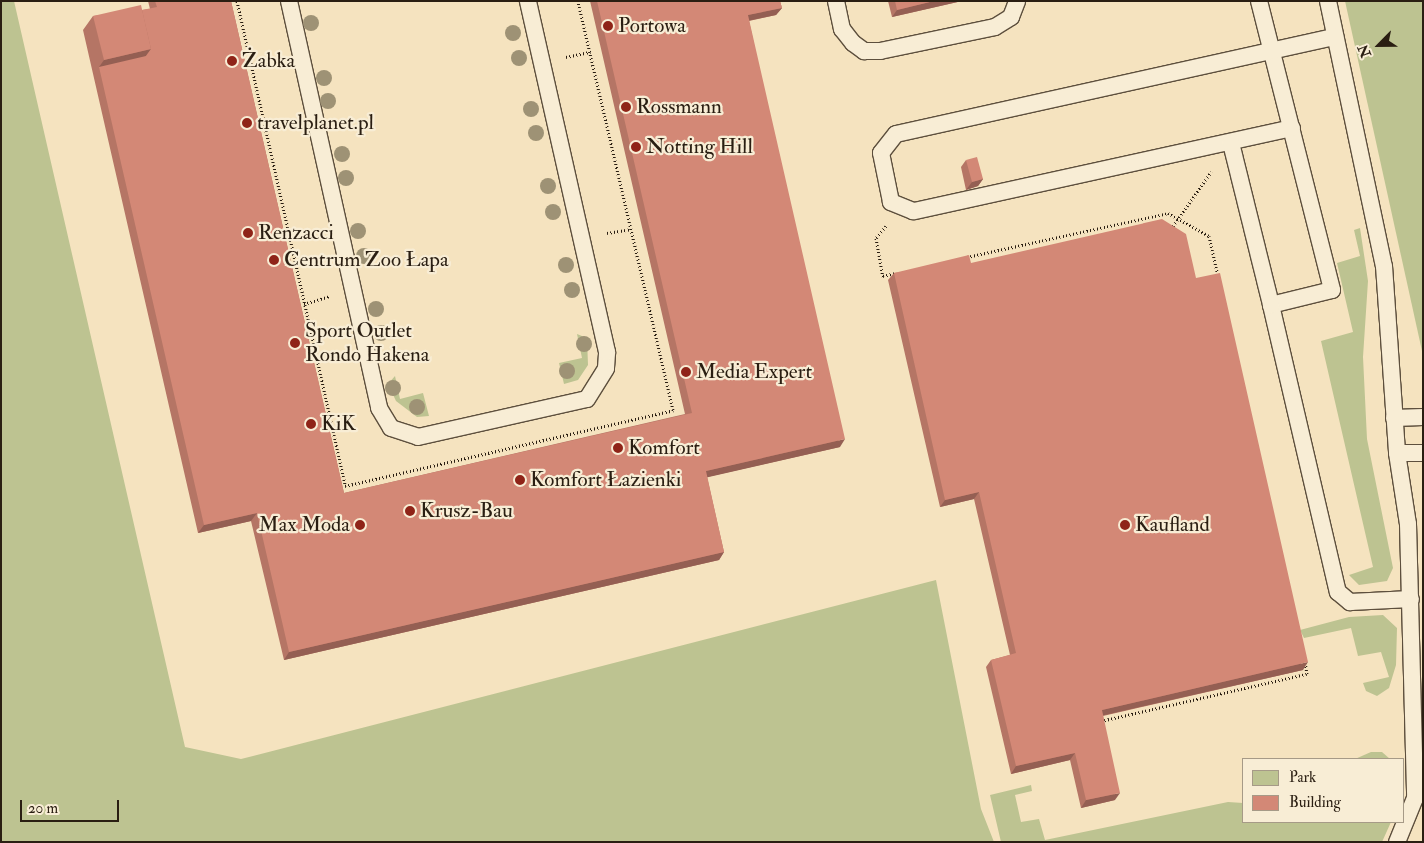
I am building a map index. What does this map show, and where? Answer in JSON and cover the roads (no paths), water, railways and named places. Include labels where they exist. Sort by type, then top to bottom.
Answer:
[{"type":"lane","points":[[289,1],[380,408],[391,428],[418,438],[587,399],[606,368],[608,352],[528,1]]},
{"type":"lane","points":[[836,1],[842,29],[853,44],[864,51],[880,51],[995,27],[1011,17],[1017,1]]},
{"type":"lane","points":[[1259,1],[1273,50],[1332,290],[1271,305]]},
{"type":"lane","points":[[1328,1],[1384,266],[1396,453],[1408,524],[1415,798],[1397,842]]},
{"type":"lane","points":[[1292,128],[913,211],[900,209],[891,202],[881,153],[896,134],[1335,37]]},
{"type":"lane","points":[[1231,142],[1338,592],[1350,602],[1411,599]]},
{"type":"lane","points":[[1394,418],[1423,417]]},
{"type":"lane","points":[[1396,453],[1423,453]]},
{"type":"place","name":"Portowa","points":[[608,26]]},
{"type":"place","name":"Żabka","points":[[232,61]]},
{"type":"place","name":"Rossmann","points":[[626,107]]},
{"type":"place","name":"travelplanet.pl","points":[[247,123]]},
{"type":"place","name":"Notting Hill","points":[[636,147]]},
{"type":"place","name":"Renzacci","points":[[248,233]]},
{"type":"place","name":"Centrum Zoo Łapa","points":[[274,260]]},
{"type":"place","name":"Sport Outlet Rondo Hakena","points":[[295,343]]},
{"type":"place","name":"Media Expert","points":[[686,372]]},
{"type":"place","name":"KiK","points":[[311,424]]},
{"type":"place","name":"Komfort","points":[[618,448]]},
{"type":"place","name":"Komfort Łazienki","points":[[520,480]]},
{"type":"place","name":"Krusz-Bau","points":[[410,511]]},
{"type":"place","name":"Max Moda","points":[[360,525]]},
{"type":"place","name":"Kaufland","points":[[1125,525]]}]
